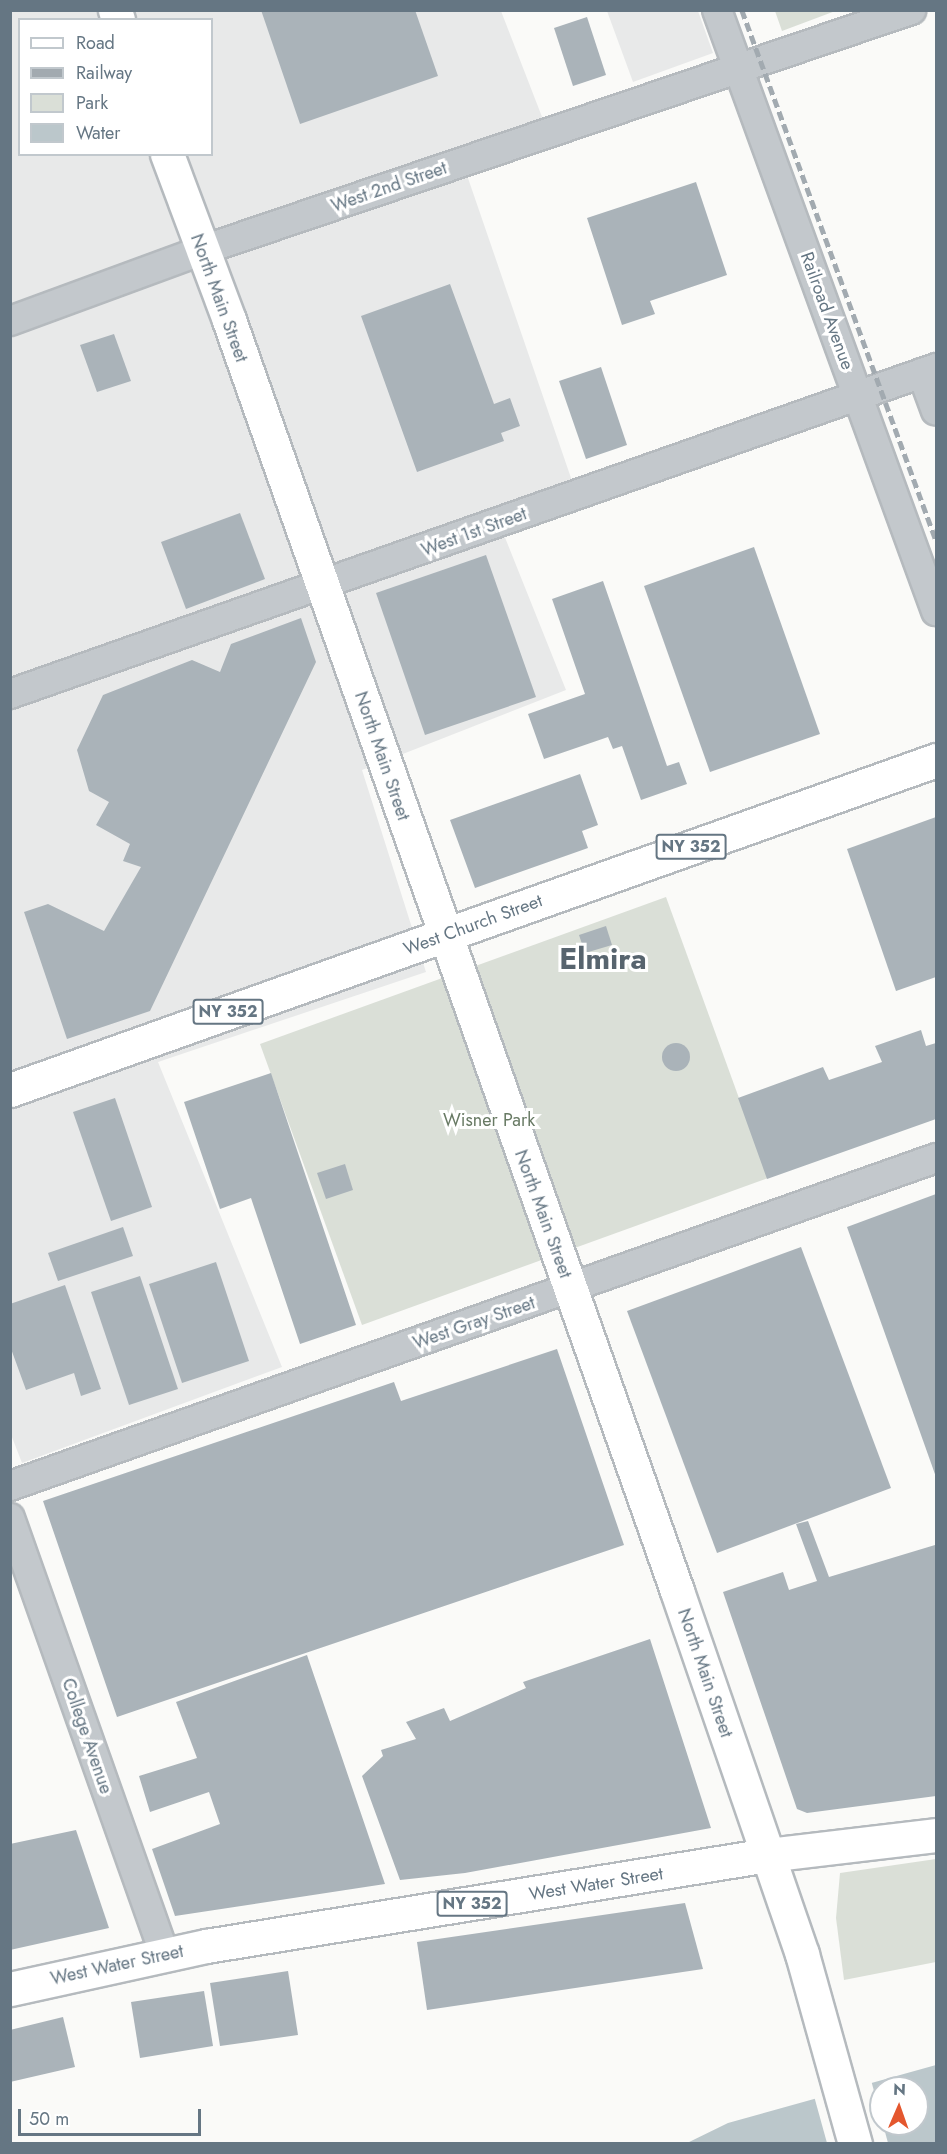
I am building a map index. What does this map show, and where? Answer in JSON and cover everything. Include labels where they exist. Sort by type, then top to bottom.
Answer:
[{"type":"main road","name":"North Main Street","points":[[168,156],[322,586],[768,1855],[802,1954],[855,2144]]},
{"type":"main road","name":"West Church Street","points":[[10,1090],[936,760]]},
{"type":"main road","name":"West Water Street","points":[[10,1989],[164,1954],[768,1855],[936,1835]]},
{"type":"street","name":"Railroad Avenue","points":[[717,10],[936,611]]},
{"type":"street","name":"West 2nd Street","points":[[10,321],[203,250],[911,10]]},
{"type":"street","name":"West 1st Street","points":[[10,694],[322,586],[929,370]]},
{"type":"street","points":[[929,370],[936,411]]},
{"type":"street","name":"West Gray Street","points":[[10,1486],[936,1158]]},
{"type":"street","name":"College Avenue","points":[[10,1518],[164,1954]]},
{"type":"shaded area","points":[[10,11],[501,11],[544,122],[458,149],[582,510],[504,535],[566,690],[362,770],[426,972],[158,1062],[282,1367],[22,1463],[10,1432]]},
{"type":"shaded area","points":[[607,11],[698,11],[713,53],[633,82]]},
{"type":"green space","points":[[775,10],[838,10],[782,31],[775,11]]},
{"type":"green space","name":"Wisner Park","points":[[666,897],[768,1178],[362,1325],[260,1044]]},
{"type":"green space","points":[[936,1859],[936,1962],[844,1980],[836,1918],[840,1873]]},
{"type":"water","points":[[936,2065],[936,2143],[685,2144],[728,2123],[869,2084],[869,2136],[929,2136],[929,2076],[897,2076]]},
{"type":"pier","points":[[869,2081],[869,2136],[886,2136],[888,2143],[827,2143],[814,2096]]},
{"type":"building","points":[[261,10],[415,10],[438,76],[300,124]]},
{"type":"building","points":[[587,17],[606,75],[573,86],[554,28]]},
{"type":"building","points":[[696,182],[727,275],[650,301],[655,314],[622,325],[587,218]]},
{"type":"building","points":[[450,284],[494,404],[510,398],[520,426],[501,433],[504,441],[417,472],[361,316]]},
{"type":"building","points":[[114,334],[131,381],[97,392],[80,345]]},
{"type":"building","points":[[601,367],[627,445],[586,459],[559,381]]},
{"type":"building","points":[[240,513],[265,579],[186,609],[161,542]]},
{"type":"building","points":[[754,547],[820,734],[710,772],[644,586]]},
{"type":"building","points":[[486,555],[536,697],[425,735],[376,593]]},
{"type":"building","points":[[603,581],[667,766],[679,762],[687,784],[641,800],[622,746],[613,749],[608,737],[544,759],[528,714],[585,694],[552,599]]},
{"type":"building","points":[[301,618],[316,662],[150,1011],[67,1039],[24,912],[48,904],[104,931],[141,867],[123,861],[130,844],[96,825],[109,802],[89,791],[77,750],[103,695],[192,660],[220,672],[231,644]]},
{"type":"building","points":[[580,774],[598,825],[582,831],[588,848],[475,888],[450,820]]},
{"type":"building","points":[[936,817],[936,977],[896,991],[847,849]]},
{"type":"building","points":[[606,926],[612,945],[585,953],[579,935]]},
{"type":"building","points":[[921,1030],[926,1046],[936,1043],[936,1119],[767,1179],[738,1098],[823,1067],[829,1080],[882,1062],[875,1046]]},
{"type":"building","points":[[676,1043],[686,1047],[690,1057],[686,1067],[676,1071],[666,1067],[662,1057],[666,1047]]},
{"type":"building","points":[[271,1073],[356,1325],[300,1344],[251,1198],[220,1209],[184,1102]]},
{"type":"building","points":[[115,1098],[152,1207],[111,1221],[73,1112]]},
{"type":"building","points":[[345,1164],[353,1190],[326,1199],[317,1173]]},
{"type":"building","points":[[936,1194],[936,1477],[847,1227]]},
{"type":"building","points":[[123,1227],[133,1256],[58,1281],[48,1253]]},
{"type":"building","points":[[801,1247],[891,1488],[717,1553],[627,1311]]},
{"type":"building","points":[[216,1262],[249,1361],[182,1383],[149,1284]]},
{"type":"building","points":[[140,1276],[178,1389],[129,1405],[91,1292]]},
{"type":"building","points":[[65,1285],[101,1389],[81,1396],[74,1373],[26,1390],[10,1346],[10,1304]]},
{"type":"building","points":[[557,1349],[624,1545],[117,1717],[43,1501],[394,1382],[401,1401]]},
{"type":"building","points":[[808,1521],[829,1577],[935,1545],[936,1796],[807,1813],[797,1809],[723,1592],[783,1572],[789,1590],[817,1581],[796,1524]]},
{"type":"building","points":[[650,1639],[711,1828],[465,1873],[400,1880],[362,1776],[383,1756],[381,1750],[416,1739],[406,1722],[444,1708],[450,1721],[526,1688],[523,1682]]},
{"type":"building","points":[[307,1655],[385,1884],[175,1916],[152,1849],[220,1824],[209,1792],[150,1812],[139,1776],[197,1758],[176,1702]]},
{"type":"building","points":[[76,1830],[109,1928],[10,1950],[10,1844]]},
{"type":"building","points":[[685,1903],[703,1969],[427,2010],[417,1942]]},
{"type":"building","points":[[288,1971],[298,2035],[220,2046],[210,1983]]},
{"type":"building","points":[[204,1991],[213,2046],[140,2058],[131,2002]]},
{"type":"building","points":[[63,2017],[75,2067],[10,2082],[10,2030]]},
{"type":"railway","points":[[742,10],[936,540]]},
{"type":"district","name":"Elmira","points":[[603,959]]}]
